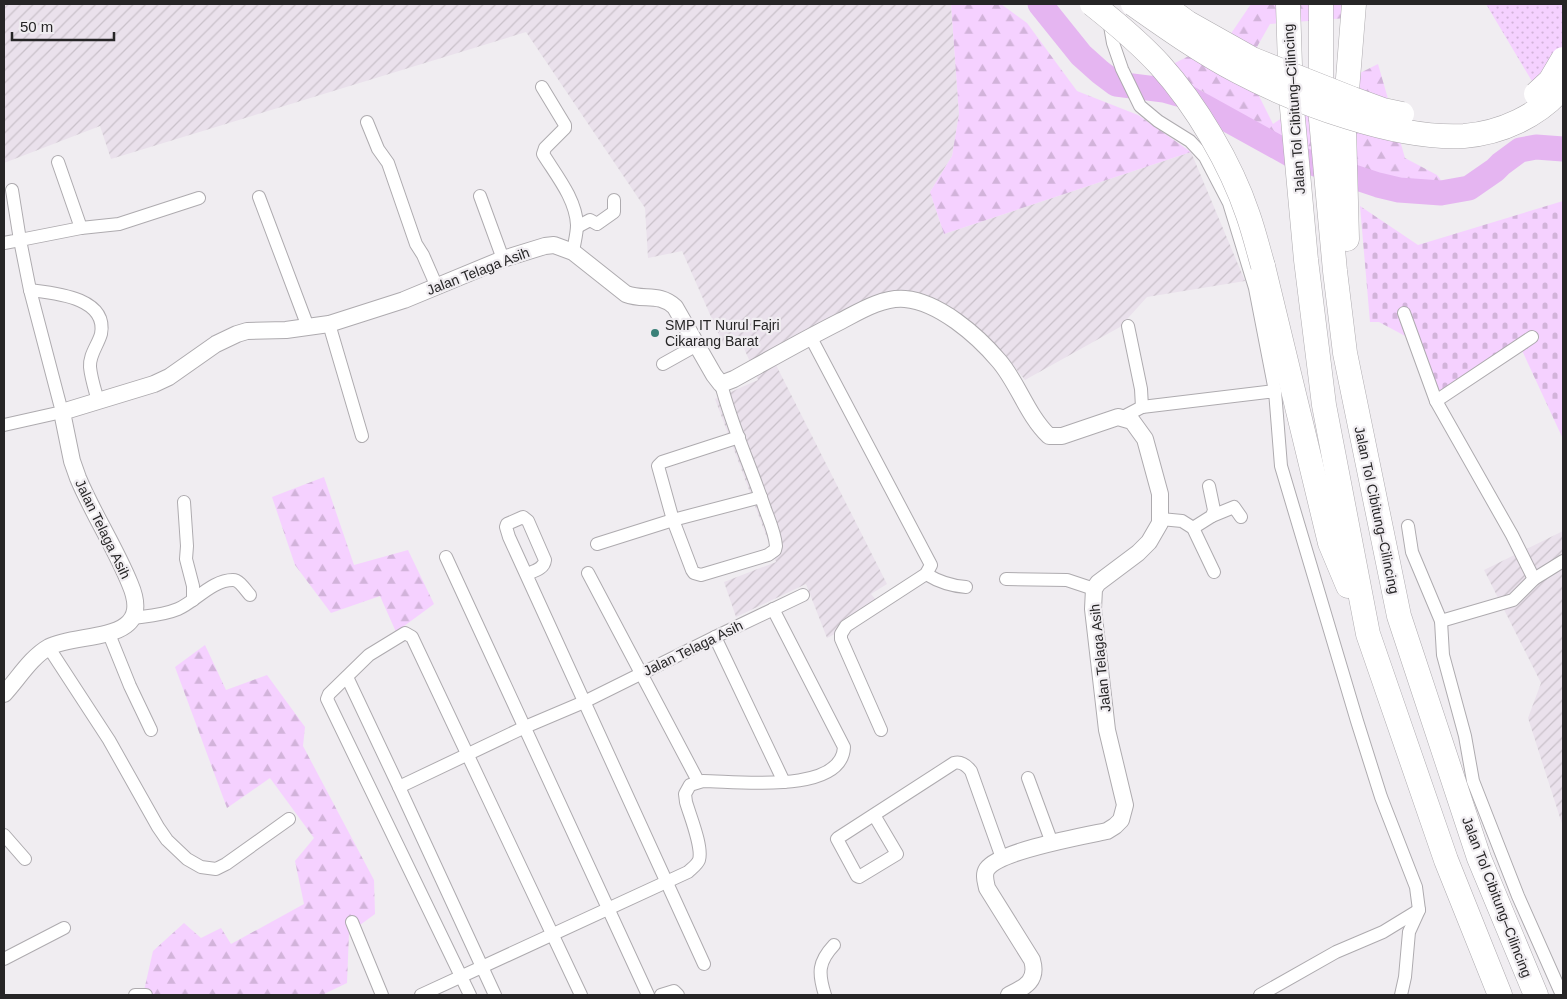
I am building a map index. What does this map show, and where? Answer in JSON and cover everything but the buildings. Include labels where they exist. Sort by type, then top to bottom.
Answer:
[{"type":"highway","points":[[1092,4],[1117,24],[1160,65],[1197,114],[1223,157],[1248,214],[1263,266],[1330,544],[1368,634]]},
{"type":"highway","points":[[1133,4],[1184,40],[1239,72],[1288,94],[1350,117],[1409,131],[1455,136],[1488,132],[1509,126],[1534,113],[1554,98],[1563,87]]},
{"type":"highway","points":[[1162,4],[1188,23],[1252,59],[1383,110],[1426,119],[1455,122],[1477,121],[1512,110],[1542,90],[1557,72],[1563,59]]},
{"type":"highway","name":"Jalan Tol Cibitung–Cilincing","points":[[1288,4],[1291,97],[1306,260],[1324,405],[1368,634],[1446,860],[1500,995]]},
{"type":"highway","name":"Jalan Tol Cibitung–Cilincing","points":[[1321,4],[1322,119],[1341,275],[1345,353],[1399,616],[1479,858],[1536,995]]},
{"type":"highway","points":[[1341,275],[1344,128],[1354,4]]},
{"type":"street","points":[[1105,4],[1113,43],[1122,69],[1140,106],[1158,121],[1190,141],[1205,157],[1229,203],[1255,288],[1275,391],[1281,466],[1381,797],[1416,886],[1419,910],[1409,932],[1405,977],[1401,995]]},
{"type":"street","points":[[542,88],[565,127],[545,148],[543,154],[557,175],[576,215],[577,227],[573,252]]},
{"type":"street","points":[[367,122],[378,149],[388,163],[416,244],[437,287]]},
{"type":"street","points":[[58,162],[81,228]]},
{"type":"street","points":[[4,425],[62,412],[30,290],[12,190]]},
{"type":"street","points":[[480,196],[503,259]]},
{"type":"street","points":[[4,244],[81,228],[119,224],[199,198]]},
{"type":"street","points":[[260,198],[308,327]]},
{"type":"street","points":[[577,227],[590,220],[597,224],[607,218],[614,212],[614,200]]},
{"type":"street","name":"Jalan Telaga Asih","points":[[133,618],[136,607],[130,584],[78,478],[72,461],[62,412],[169,377],[216,344],[237,334],[247,331],[286,330],[330,324],[404,300],[503,259],[530,250],[554,245],[573,252],[626,294],[656,297],[670,302],[675,307],[721,384]]},
{"type":"street","points":[[30,290],[70,296],[89,306],[96,313],[101,333],[90,360],[90,367],[98,401]]},
{"type":"street","points":[[738,437],[662,462],[658,466],[673,520],[694,573],[701,575],[768,555],[774,550],[776,542],[761,497],[738,437],[728,412],[721,384],[734,379],[810,336],[886,301],[904,299],[918,301],[938,310],[963,327],[989,349],[1005,368],[1039,425],[1049,436],[1062,436],[1103,421],[1123,418],[1142,407],[1275,391]]},
{"type":"street","points":[[1404,313],[1436,400],[1512,535],[1534,580]]},
{"type":"street","points":[[330,324],[362,436]]},
{"type":"street","points":[[1128,326],[1141,389],[1142,407]]},
{"type":"street","points":[[810,336],[929,558],[931,565],[926,574],[846,626],[841,634],[841,639],[880,730]]},
{"type":"street","points":[[1436,400],[1532,337]]},
{"type":"street","points":[[663,364],[697,345]]},
{"type":"street","name":"Jalan Telaga Asih","points":[[1018,993],[1030,982],[1033,975],[1032,960],[987,888],[984,876],[987,869],[1002,858],[1107,831],[1121,820],[1124,812],[1125,804],[1108,730],[1093,609],[1094,589],[1098,583],[1138,553],[1149,542],[1161,519],[1160,494],[1144,439],[1132,421],[1123,418]]},
{"type":"street","points":[[1209,486],[1214,510],[1212,516]]},
{"type":"street","points":[[597,544],[673,520],[761,497]]},
{"type":"street","points":[[184,502],[186,559],[193,586],[193,600]]},
{"type":"street","points":[[1192,528],[1212,516],[1234,507],[1241,517]]},
{"type":"street","points":[[1161,519],[1182,521],[1192,528],[1214,572]]},
{"type":"street","points":[[1408,526],[1412,552],[1441,621],[1443,655],[1465,736],[1473,781],[1518,896],[1562,995]]},
{"type":"street","points":[[446,557],[648,995]]},
{"type":"street","points":[[1441,621],[1513,600],[1534,580],[1563,562]]},
{"type":"street","points":[[588,573],[698,781]]},
{"type":"street","points":[[527,574],[704,964]]},
{"type":"street","points":[[926,574],[951,586],[966,587]]},
{"type":"street","points":[[1006,579],[1067,580],[1094,589]]},
{"type":"street","points":[[4,694],[34,659],[48,648],[59,643],[108,634],[122,628],[133,618],[169,612],[193,600],[216,585],[233,580],[238,581],[250,595]]},
{"type":"street","name":"Jalan Telaga Asih","points":[[399,787],[525,727],[584,702],[715,636],[803,595]]},
{"type":"street","points":[[421,995],[688,872],[699,860],[700,850],[686,802],[685,794],[690,785],[698,781],[784,782],[808,779],[830,770],[842,760],[844,747],[774,609]]},
{"type":"street","points":[[108,634],[151,730]]},
{"type":"street","points":[[470,995],[327,699],[329,694],[369,655],[401,634],[408,634],[412,637],[554,934],[581,995]]},
{"type":"street","points":[[715,636],[784,782]]},
{"type":"street","points":[[48,648],[109,740],[158,827],[176,850],[187,859],[201,867],[216,869],[226,864],[289,819]]},
{"type":"street","points":[[346,678],[399,787],[494,995]]},
{"type":"street","points":[[874,815],[897,854],[859,877],[837,839],[954,763],[959,762],[971,771],[1002,858]]},
{"type":"street","points":[[1028,778],[1052,844]]},
{"type":"street","points":[[4,835],[25,859]]},
{"type":"street","points":[[1260,995],[1336,952],[1383,932],[1419,910]]},
{"type":"street","points":[[352,922],[382,995]]},
{"type":"street","points":[[4,959],[64,928]]},
{"type":"street","points":[[825,995],[820,969],[821,961],[834,945]]},
{"type":"street","points":[[661,995],[674,991],[678,995]]},
{"type":"street","points":[[135,995],[146,995]]},
{"type":"shaded area","points":[[4,4],[951,4],[959,114],[952,156],[930,192],[944,234],[1191,152],[1245,281],[1147,297],[1120,327],[1025,380],[1004,354],[923,298],[893,300],[773,359],[887,584],[871,594],[884,609],[827,638],[806,584],[736,617],[724,582],[776,562],[715,399],[758,380],[739,337],[723,344],[682,251],[648,258],[645,208],[526,32],[111,159],[100,126],[4,163]]},
{"type":"shaded area","points":[[1563,531],[1563,827],[1528,718],[1541,683],[1484,570]]},
{"type":"green space","points":[[951,4],[1001,4],[1027,23],[1077,91],[1138,115],[1191,152],[944,234],[930,192],[952,156],[959,114]]},
{"type":"green space","points":[[1251,4],[1355,4],[1359,17],[1270,24],[1245,68],[1273,124],[1314,96],[1378,64],[1405,158],[1437,175],[1453,196],[1388,191],[1328,172],[1199,89],[1144,86],[1173,64],[1230,35]]},
{"type":"green space","points":[[1486,4],[1563,4],[1563,85],[1539,93]]},
{"type":"green space","points":[[1563,201],[1563,439],[1520,346],[1435,403],[1409,338],[1379,322],[1370,322],[1360,206],[1418,245]]},
{"type":"green space","points":[[324,477],[354,565],[408,550],[434,604],[396,632],[380,596],[331,613],[295,565],[272,497]]},
{"type":"green space","points":[[205,645],[226,690],[267,675],[305,727],[303,746],[374,880],[375,914],[349,933],[347,983],[322,995],[143,995],[153,951],[184,923],[201,938],[221,928],[231,944],[304,904],[295,861],[314,838],[270,778],[227,808],[175,667]]},
{"type":"waterway","points":[[1040,4],[1081,55],[1116,84],[1164,90],[1185,96],[1297,158],[1378,185],[1399,190],[1441,193],[1469,188],[1520,150],[1536,147],[1563,149]]},
{"type":"place","name":"SMP IT Nurul Fajri Cikarang Barat","points":[[655,333]]}]
